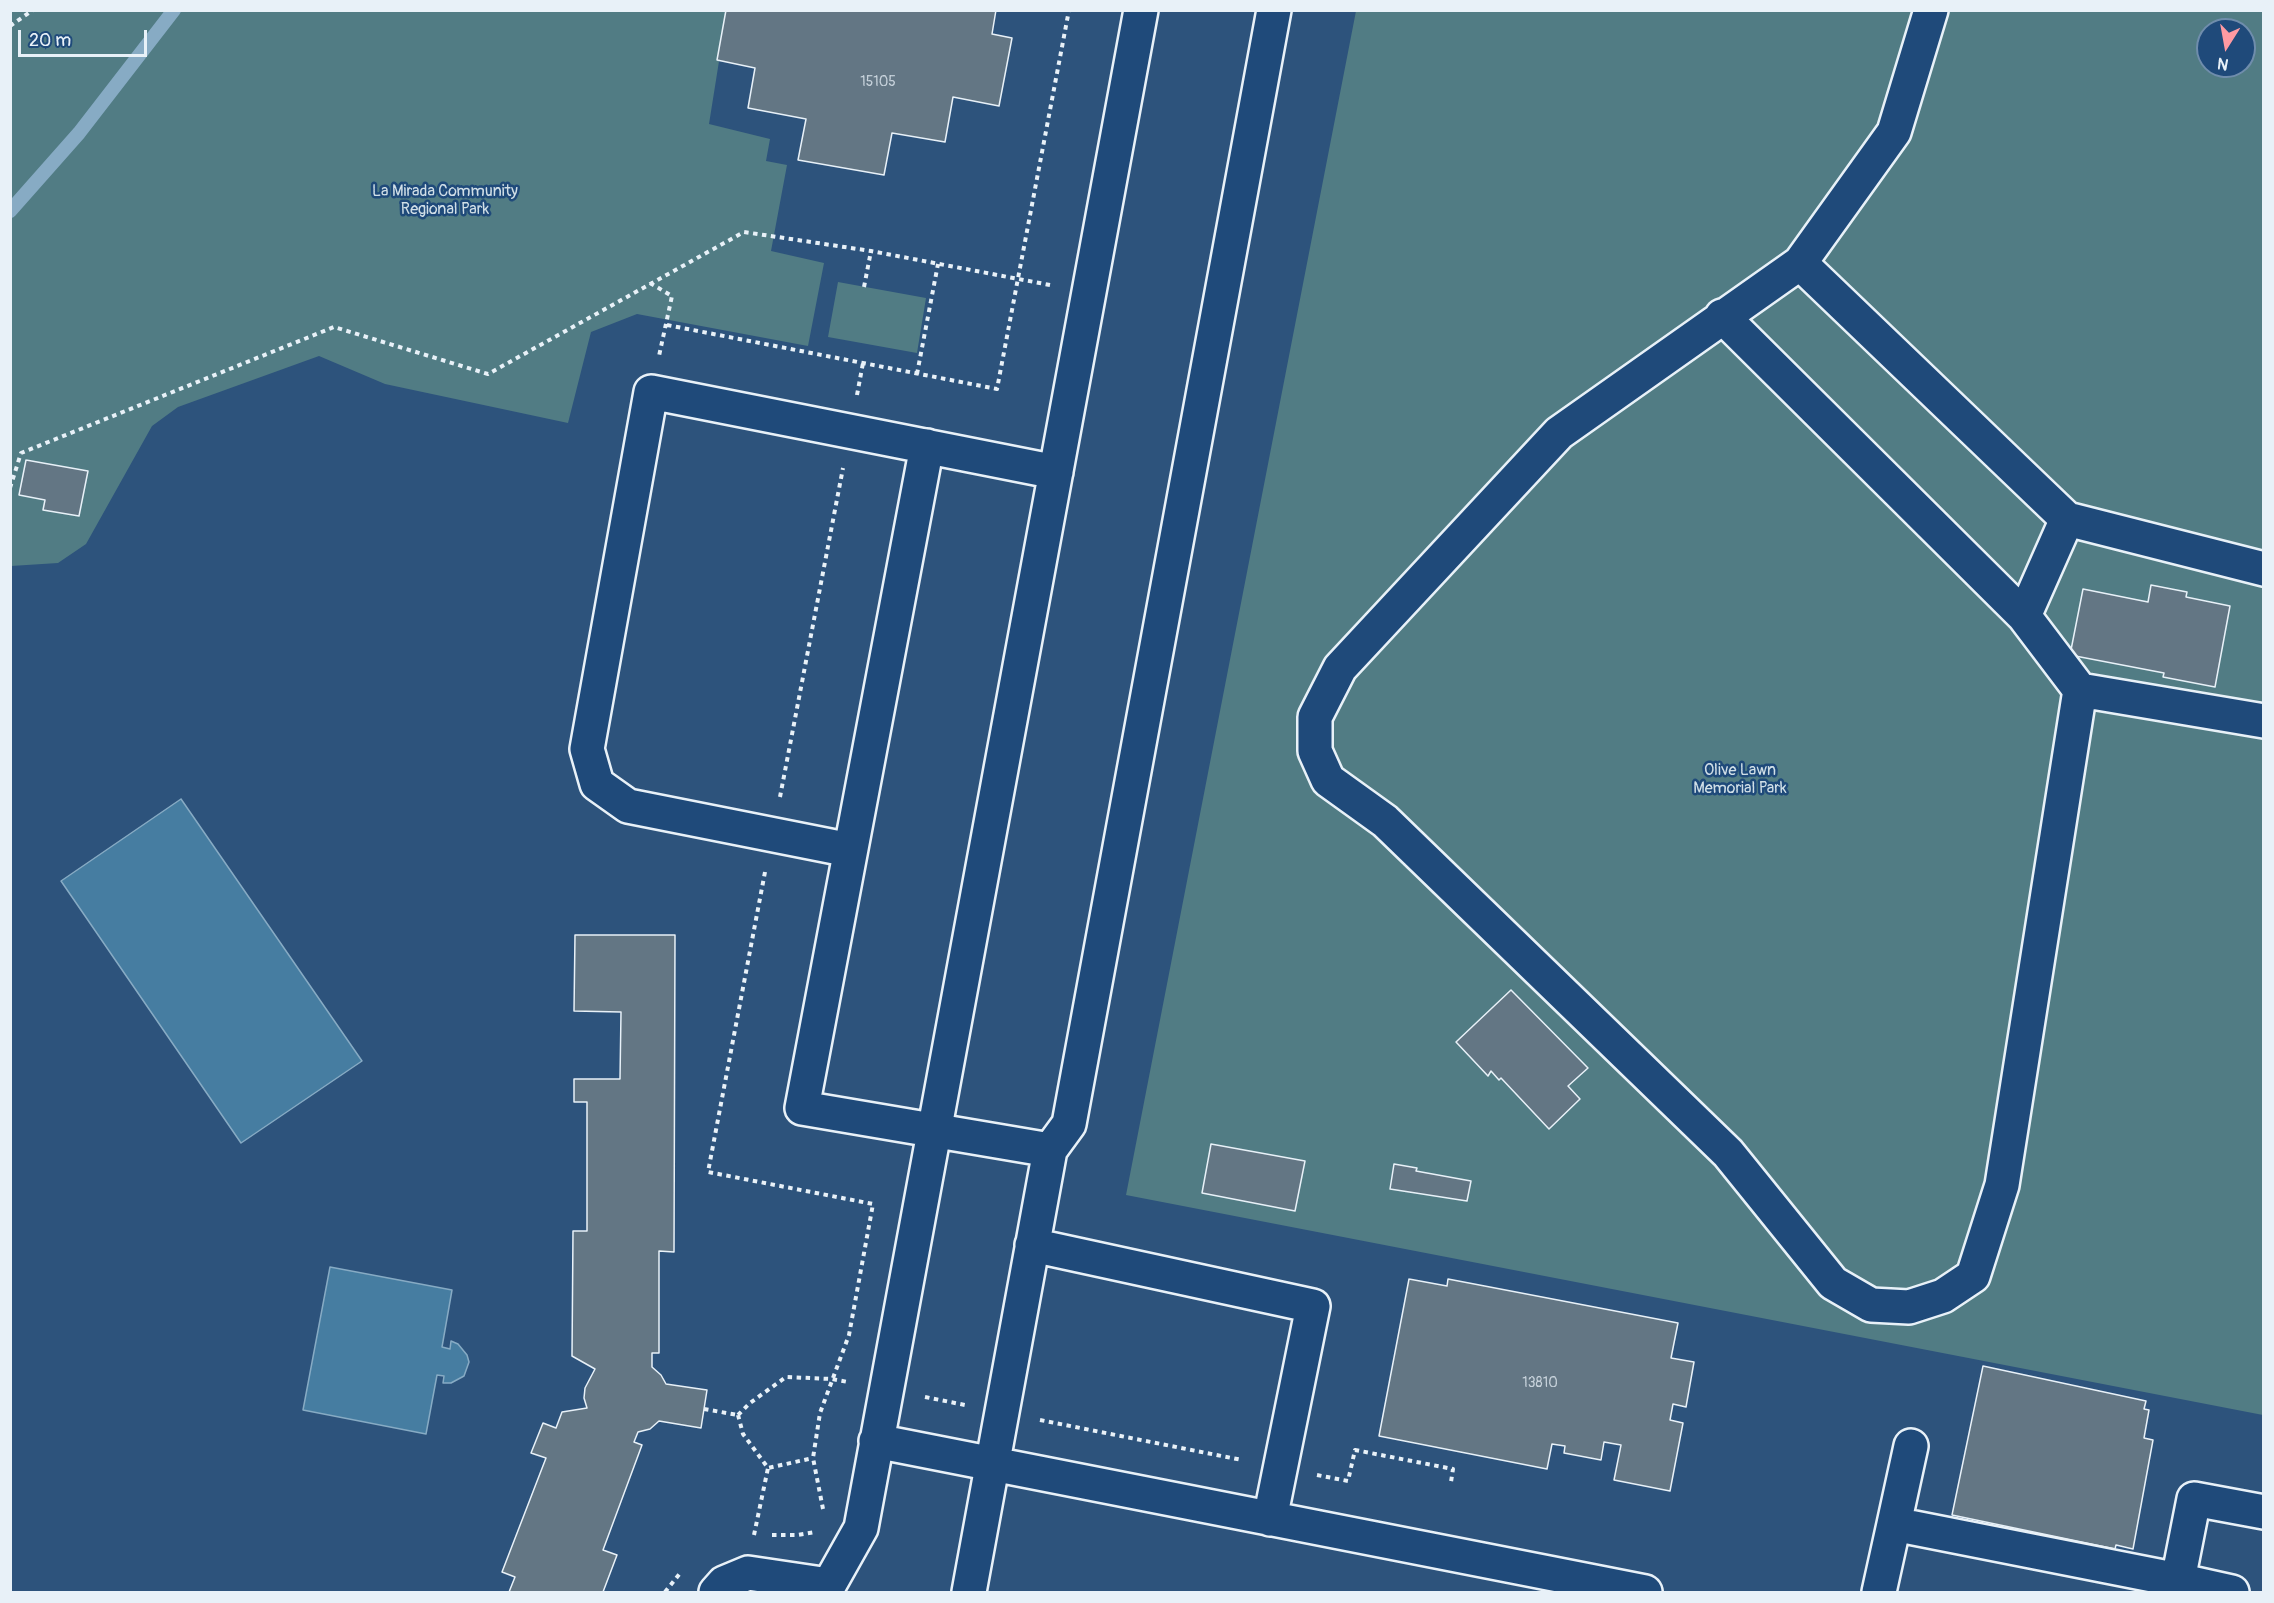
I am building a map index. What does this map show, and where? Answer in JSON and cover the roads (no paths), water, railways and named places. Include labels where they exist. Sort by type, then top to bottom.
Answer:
[{"type":"lane","points":[[716,1593],[724,1583],[748,1573],[829,1584],[861,1528],[1142,10]]},
{"type":"lane","points":[[969,1593],[1050,1150],[1070,1124],[1274,10]]},
{"type":"lane","points":[[1931,10],[1894,132],[1800,263],[1559,433],[1340,668],[1315,717],[1315,752],[1328,780],[1385,821],[1728,1153],[1833,1283],[1871,1305],[1909,1307],[1944,1296],[1973,1276],[2002,1185],[2080,690]]},
{"type":"lane","points":[[1800,263],[2067,519],[2264,568]]},
{"type":"lane","points":[[1722,316],[2024,616],[2080,690],[2264,721]]},
{"type":"lane","points":[[850,850],[628,806],[597,784],[587,749],[651,392],[1056,472]]},
{"type":"lane","points":[[927,446],[802,1108],[1050,1150]]},
{"type":"lane","points":[[2024,616],[2067,519]]},
{"type":"lane","points":[[1032,1245],[1313,1306],[1270,1519]]},
{"type":"lane","points":[[876,1441],[1270,1519],[1497,1578],[1645,1593]]},
{"type":"lane","points":[[1879,1593],[1911,1446]]},
{"type":"lane","points":[[2178,1580],[2194,1499],[2264,1512]]},
{"type":"lane","points":[[1894,1524],[2178,1580],[2232,1593]]},
{"type":"water","points":[[181,799],[362,1061],[241,1143],[61,881]]},
{"type":"water","points":[[330,1267],[452,1290],[442,1347],[450,1349],[451,1341],[458,1344],[467,1355],[469,1362],[464,1376],[451,1383],[443,1383],[444,1376],[437,1375],[426,1434],[303,1410]]},
{"type":"waterway","points":[[10,211],[79,133],[174,10]]},
{"type":"park label","name":"La Mirada Community Regional Park","points":[[445,201]]},
{"type":"park label","name":"Olive Lawn Memorial Park","points":[[1740,780]]}]
